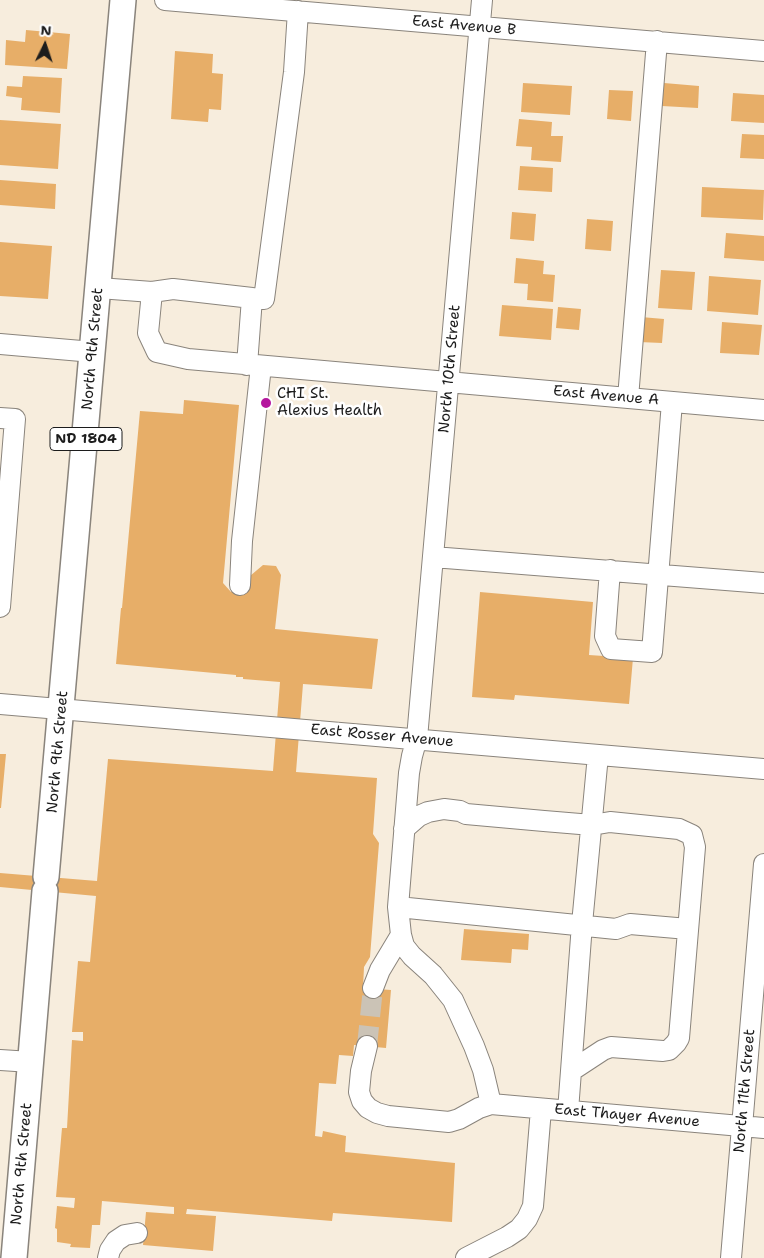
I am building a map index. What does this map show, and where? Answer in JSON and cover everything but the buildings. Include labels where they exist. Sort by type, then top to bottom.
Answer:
[{"type":"main road","name":"North 9th Street","points":[[14,1258],[123,0]]},
{"type":"street","name":"East Avenue B","points":[[165,0],[764,51]]},
{"type":"street","name":"North 10th Street","points":[[401,935],[398,908],[404,829],[409,772],[417,738],[482,0]]},
{"type":"street","points":[[99,288],[152,292],[173,289],[264,299],[294,72],[298,11]]},
{"type":"street","points":[[628,398],[657,41]]},
{"type":"street","name":"East Avenue A","points":[[152,292],[148,333],[157,352],[188,359],[764,410]]},
{"type":"street","points":[[240,585],[254,365],[252,298]]},
{"type":"street","points":[[0,344],[93,352]]},
{"type":"street","points":[[610,570],[605,636],[611,649],[652,652],[672,402]]},
{"type":"street","points":[[0,418],[15,419],[0,607]]},
{"type":"street","points":[[433,557],[764,583]]},
{"type":"street","name":"East Rosser Avenue","points":[[0,704],[764,769]]},
{"type":"street","points":[[568,1111],[582,924],[598,755]]},
{"type":"street","points":[[404,829],[419,816],[444,808],[466,814],[592,825],[610,822],[671,828],[686,831],[692,835],[695,847],[679,1038],[673,1047],[663,1051],[611,1047],[603,1050],[571,1071]]},
{"type":"street","name":"North 11th Street","points":[[731,1258],[764,864]]},
{"type":"street","points":[[398,908],[616,928],[630,924],[688,929]]},
{"type":"street","points":[[373,988],[380,970],[401,935]]},
{"type":"street","points":[[367,1046],[361,1071],[359,1092],[362,1101],[368,1108],[377,1113],[388,1116],[449,1122],[491,1104],[483,1070],[468,1030],[457,1008],[444,987],[404,946],[401,935]]},
{"type":"street","points":[[0,1060],[31,1062]]},
{"type":"street","name":"East Thayer Avenue","points":[[491,1104],[764,1128]]},
{"type":"street","points":[[474,1256],[507,1237],[528,1219],[533,1206],[541,1109]]},
{"type":"street","points":[[108,1258],[110,1250],[116,1241],[125,1235],[137,1234]]},
{"type":"tunnel","points":[[367,1046],[373,988]]},
{"type":"place","name":"CHI St. Alexius Health","points":[[266,403]]}]
